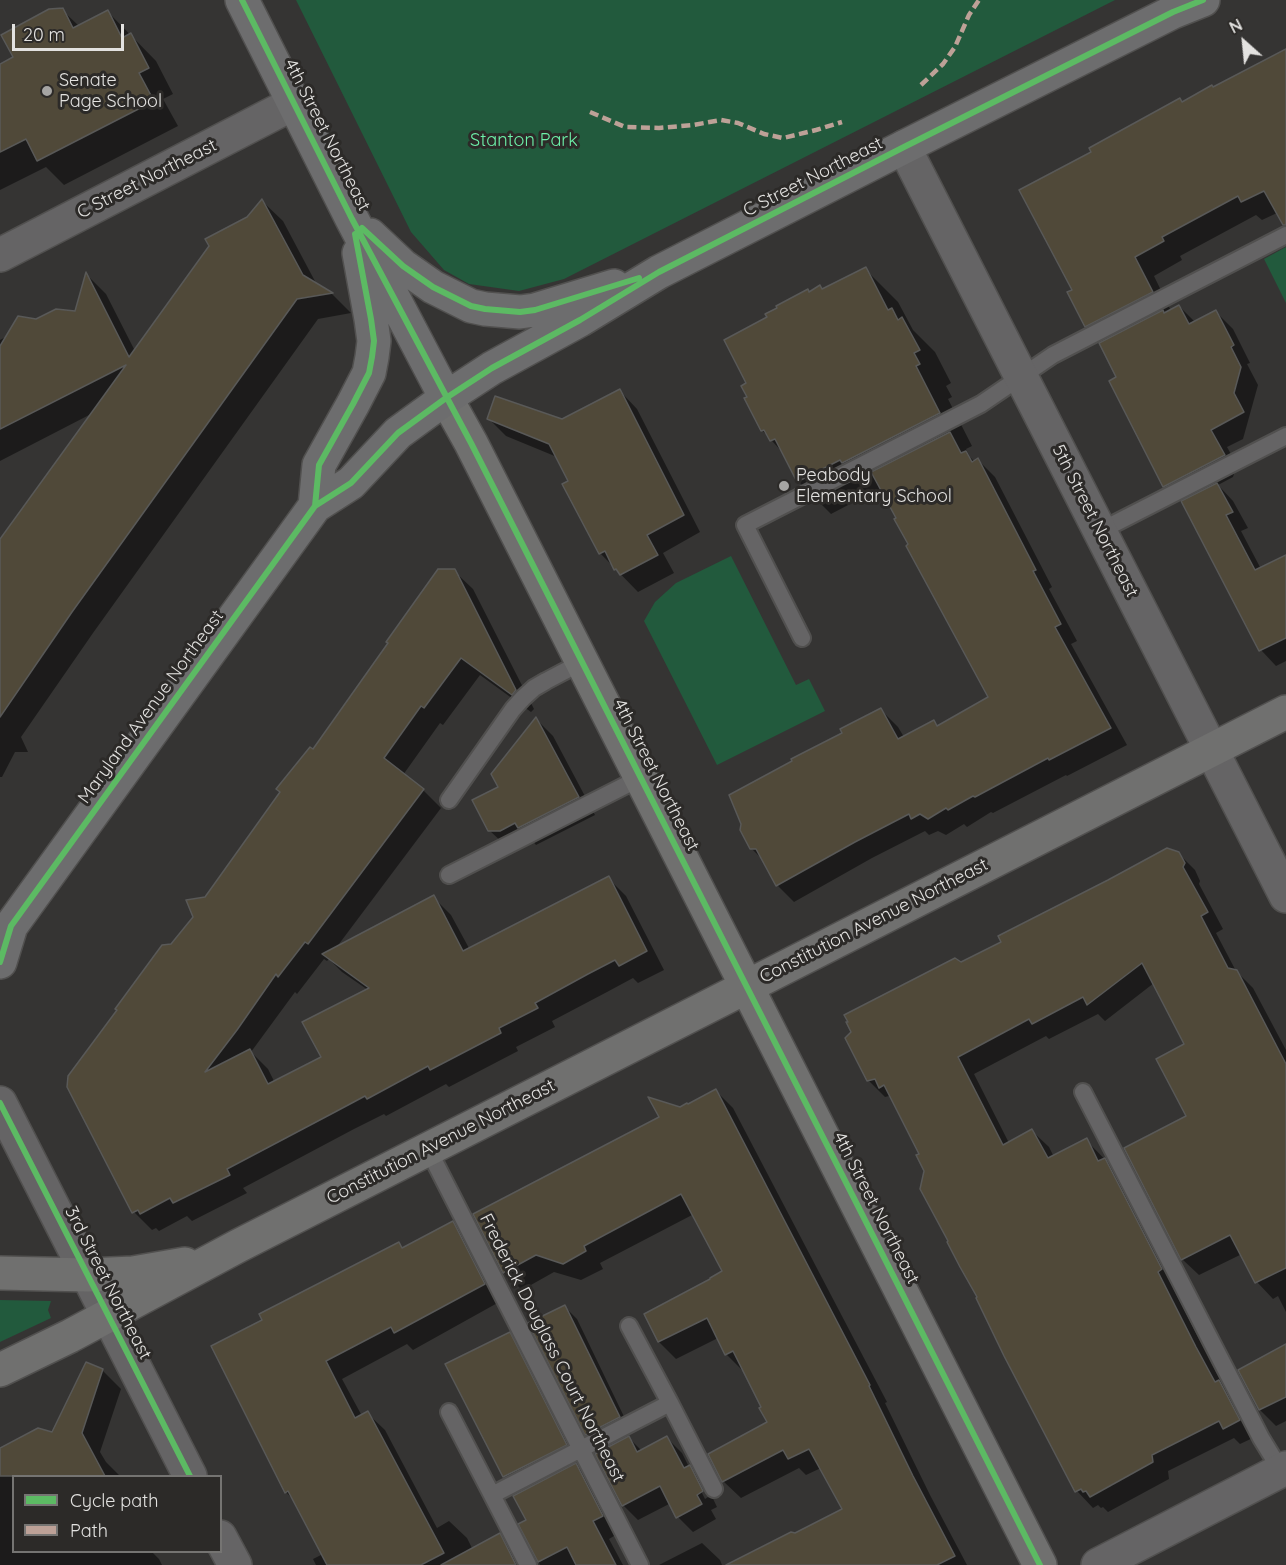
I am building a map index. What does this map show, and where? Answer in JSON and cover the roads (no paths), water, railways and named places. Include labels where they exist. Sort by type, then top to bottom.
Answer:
[{"type":"main road","name":"4th Street Northeast","points":[[242,0],[352,219],[471,443],[1040,1565]]},
{"type":"main road","name":"C Street Northeast","points":[[446,398],[492,368],[580,320],[659,272],[1188,4]]},
{"type":"main road","points":[[352,219],[403,266],[425,282],[456,300],[485,309],[511,312],[534,310],[659,272]]},
{"type":"main road","points":[[315,506],[319,465],[354,404],[369,373],[372,357],[374,341],[371,319],[352,219]]},
{"type":"main road","name":"Maryland Avenue Northeast","points":[[0,962],[5,929],[315,506],[351,483],[398,432],[446,398]]},
{"type":"main road","name":"Constitution Avenue Northeast","points":[[0,1370],[746,986],[1286,712]]},
{"type":"main road","name":"Constitution Avenue Northeast","points":[[0,1273],[88,1275],[133,1273],[167,1268],[238,1246]]},
{"type":"street","name":"C Street Northeast","points":[[0,255],[294,103]]},
{"type":"street","name":"5th Street Northeast","points":[[904,147],[1286,896]]},
{"type":"street","name":"3rd Street Northeast","points":[[0,1103],[189,1475]]},
{"type":"street","points":[[1098,1565],[1284,1473]]},
{"type":"street","points":[[222,1541],[235,1565]]},
{"type":"lane","points":[[802,638],[745,525],[981,404],[1053,355],[1286,235]]},
{"type":"lane","points":[[1100,531],[1286,436]]},
{"type":"lane","points":[[449,800],[523,698],[534,688],[582,662]]},
{"type":"lane","points":[[449,874],[640,778]]},
{"type":"lane","points":[[1083,1092],[1259,1433],[1284,1473]]},
{"type":"lane","name":"Frederick Douglass Court Northeast","points":[[428,1149],[640,1565]]},
{"type":"lane","points":[[629,1326],[714,1489]]},
{"type":"lane","points":[[492,1495],[670,1403]]},
{"type":"lane","points":[[448,1412],[528,1565]]},
{"type":"place","name":"Senate Page School","points":[[47,91]]},
{"type":"place","name":"Peabody Elementary School","points":[[784,486]]},
{"type":"park label","name":"Stanton Park","points":[[524,141]]}]
